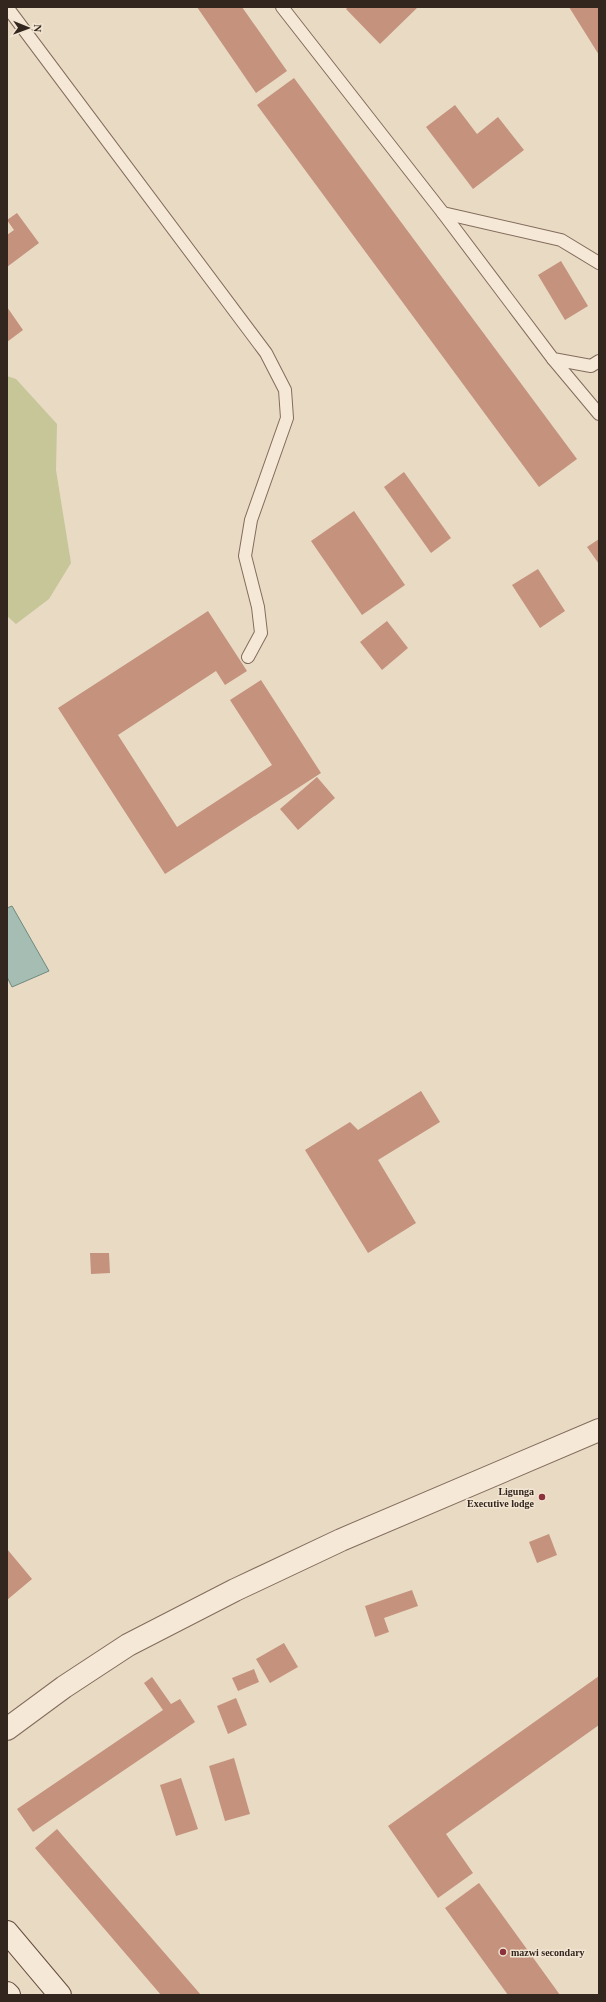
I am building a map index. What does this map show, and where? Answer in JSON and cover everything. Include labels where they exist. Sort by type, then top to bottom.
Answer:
[{"type":"street","points":[[7,1729],[64,1687],[128,1645],[235,1590],[341,1540],[599,1430]]},
{"type":"street","points":[[7,1932],[60,1995]]},
{"type":"lane","points":[[7,7],[266,353],[284,390],[287,418],[251,520],[245,556],[258,607],[261,633],[248,657]]},
{"type":"lane","points":[[282,7],[443,213],[553,360],[599,414]]},
{"type":"lane","points":[[443,213],[561,240],[599,263]]},
{"type":"lane","points":[[553,360],[591,366],[599,361]]},
{"type":"green space","points":[[7,376],[16,379],[57,424],[56,470],[71,563],[49,599],[16,624],[7,616]]},
{"type":"shaded area","points":[[12,906],[49,971],[12,987],[7,977],[7,908]]},
{"type":"building","points":[[197,7],[242,7],[287,71],[256,93]]},
{"type":"building","points":[[348,7],[418,7],[380,44],[346,9]]},
{"type":"building","points":[[569,7],[599,7],[599,55]]},
{"type":"building","points":[[294,78],[577,459],[539,487],[257,105]]},
{"type":"building","points":[[455,105],[477,134],[498,117],[524,150],[473,189],[426,127]]},
{"type":"building","points":[[17,213],[39,243],[7,267],[7,235],[14,230],[7,220]]},
{"type":"building","points":[[561,261],[588,306],[565,320],[538,275]]},
{"type":"building","points":[[7,307],[23,330],[7,342]]},
{"type":"building","points":[[404,472],[451,538],[431,553],[384,487]]},
{"type":"building","points":[[354,511],[405,585],[362,615],[311,541]]},
{"type":"building","points":[[599,539],[599,564],[587,547]]},
{"type":"building","points":[[538,569],[565,611],[540,628],[512,585]]},
{"type":"building","points":[[208,611],[247,671],[225,685],[216,671],[118,735],[177,827],[272,765],[230,700],[261,680],[321,773],[165,874],[58,708]]},
{"type":"building","points":[[387,621],[408,648],[382,670],[360,642]]},
{"type":"building","points":[[317,777],[335,798],[298,830],[280,809]]},
{"type":"building","points":[[421,1091],[440,1122],[378,1160],[416,1223],[368,1253],[305,1150],[350,1122],[358,1130]]},
{"type":"building","points":[[90,1253],[109,1253],[110,1273],[91,1274]]},
{"type":"building","points":[[549,1534],[557,1555],[537,1563],[529,1542]]},
{"type":"building","points":[[7,1549],[32,1579],[7,1600]]},
{"type":"building","points":[[412,1590],[418,1606],[384,1618],[389,1632],[375,1637],[365,1606]]},
{"type":"building","points":[[284,1643],[298,1667],[270,1683],[256,1659]]},
{"type":"building","points":[[254,1669],[259,1682],[238,1691],[232,1678]]},
{"type":"building","points":[[599,1676],[599,1725],[446,1834],[473,1873],[438,1898],[388,1826]]},
{"type":"building","points":[[152,1677],[171,1704],[180,1699],[195,1722],[33,1832],[17,1809],[163,1710],[144,1683]]},
{"type":"building","points":[[236,1698],[247,1725],[228,1734],[217,1706]]},
{"type":"building","points":[[234,1758],[250,1814],[225,1821],[209,1766]]},
{"type":"building","points":[[181,1778],[198,1829],[176,1836],[160,1785]]},
{"type":"building","points":[[57,1829],[201,1995],[161,1995],[35,1848]]},
{"type":"building","name":"mazwi secondary","points":[[479,1883],[560,1995],[508,1995],[445,1908]]},
{"type":"place","name":"Ligunga Executive lodge","points":[[542,1497]]},
{"type":"place","name":"mazwi secondary","points":[[503,1952]]}]
